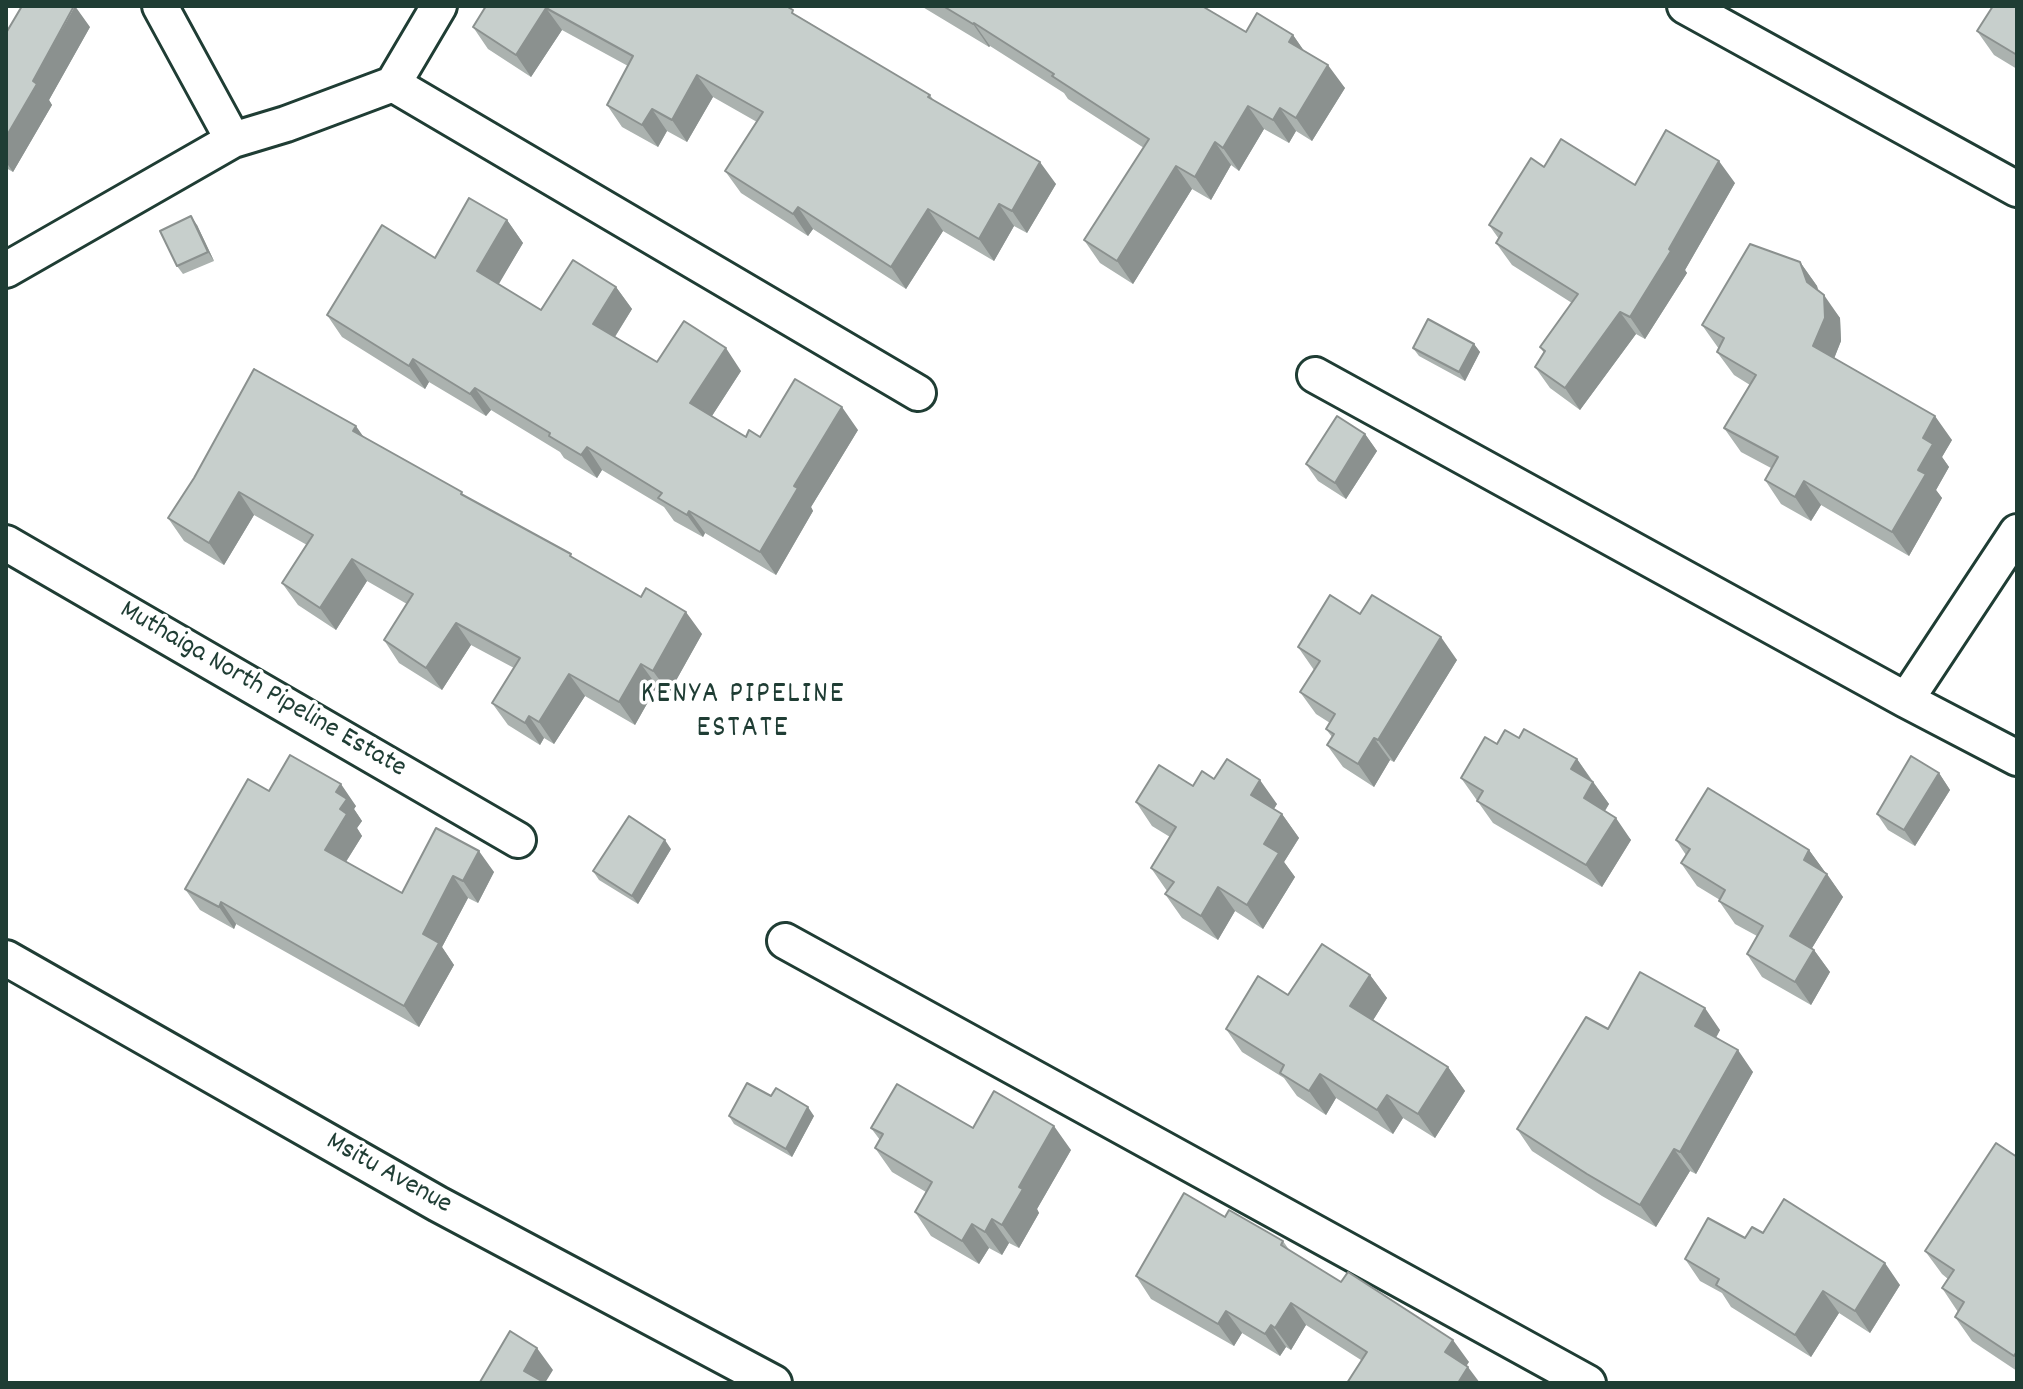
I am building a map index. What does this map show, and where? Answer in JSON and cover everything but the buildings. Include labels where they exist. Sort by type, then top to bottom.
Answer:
[{"type":"street","points":[[160,6],[233,140]]},
{"type":"street","points":[[6,270],[233,140],[286,124],[393,84],[439,6]]},
{"type":"street","points":[[1685,6],[2017,189]]},
{"type":"street","points":[[393,84],[918,393]]},
{"type":"street","points":[[1315,375],[2017,758]]},
{"type":"street","points":[[1906,700],[2017,532]]},
{"type":"street","name":"Muthaiga North Pipeline Estate","points":[[6,543],[518,840]]},
{"type":"street","points":[[785,941],[1588,1383]]},
{"type":"street","name":"Msitu Avenue","points":[[6,958],[438,1204],[774,1383]]},
{"type":"district","name":"KENYA PIPELINE ESTATE","points":[[743,714]]}]
